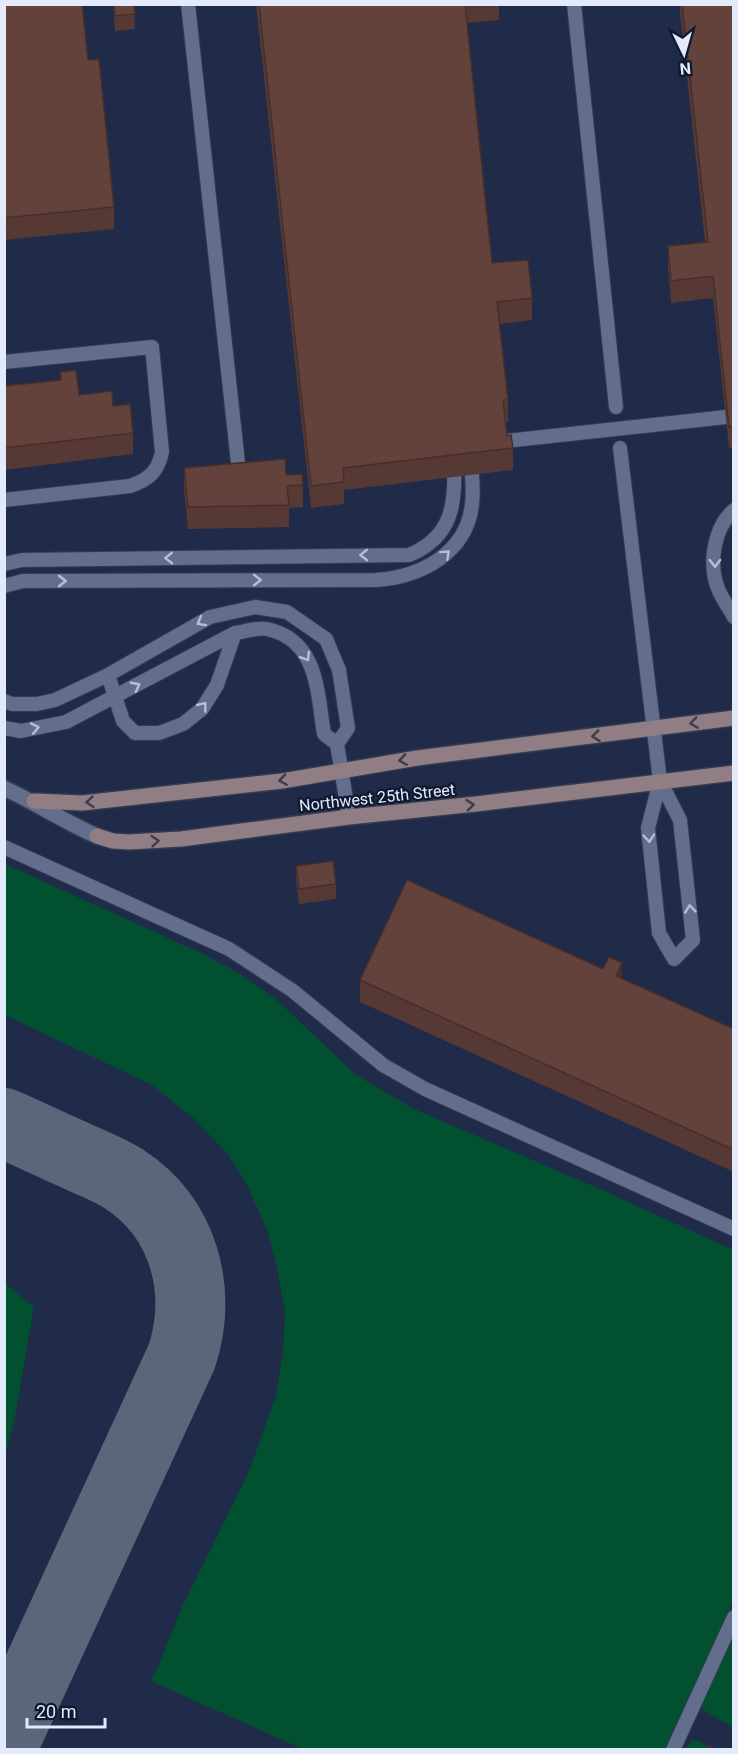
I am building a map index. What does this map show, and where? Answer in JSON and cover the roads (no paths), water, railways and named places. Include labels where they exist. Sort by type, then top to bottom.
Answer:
[{"type":"street","name":"Northwest 25th Street","points":[[34,801],[82,803],[282,780],[417,758],[734,718]]},
{"type":"street","name":"Northwest 25th Street","points":[[4,788],[34,801],[70,824],[98,836],[113,841],[143,842],[734,773]]},
{"type":"lane","points":[[188,4],[239,472]]},
{"type":"lane","points":[[574,4],[616,407]]},
{"type":"lane","points":[[4,362],[152,347],[162,452],[153,474],[143,482],[130,486],[4,500]]},
{"type":"lane","points":[[468,445],[730,417]]},
{"type":"lane","points":[[4,586],[23,581],[364,580],[401,576],[435,563],[455,546],[463,533],[472,505],[472,476],[468,445]]},
{"type":"lane","points":[[4,564],[22,560],[409,555],[435,540],[446,525],[453,508],[455,478],[468,445]]},
{"type":"lane","points":[[620,448],[660,781],[680,820],[693,940],[674,958],[659,933],[648,828],[660,781]]},
{"type":"lane","points":[[734,510],[727,515],[716,540],[713,565],[718,590],[734,617]]},
{"type":"lane","points":[[4,701],[12,704],[37,704],[55,700],[108,675],[210,617],[255,607],[287,612],[327,639],[339,670],[348,728],[337,744],[349,817]]},
{"type":"lane","points":[[4,728],[21,731],[66,722],[235,633],[265,628],[295,640],[311,664],[324,734],[337,744]]},
{"type":"lane","points":[[108,675],[123,721],[135,733],[159,733],[183,724],[202,709],[217,685],[235,633]]},
{"type":"lane","points":[[4,847],[229,949],[293,991],[365,1053],[417,1085],[734,1229]]},
{"type":"lane","points":[[673,1749],[734,1617]]}]
